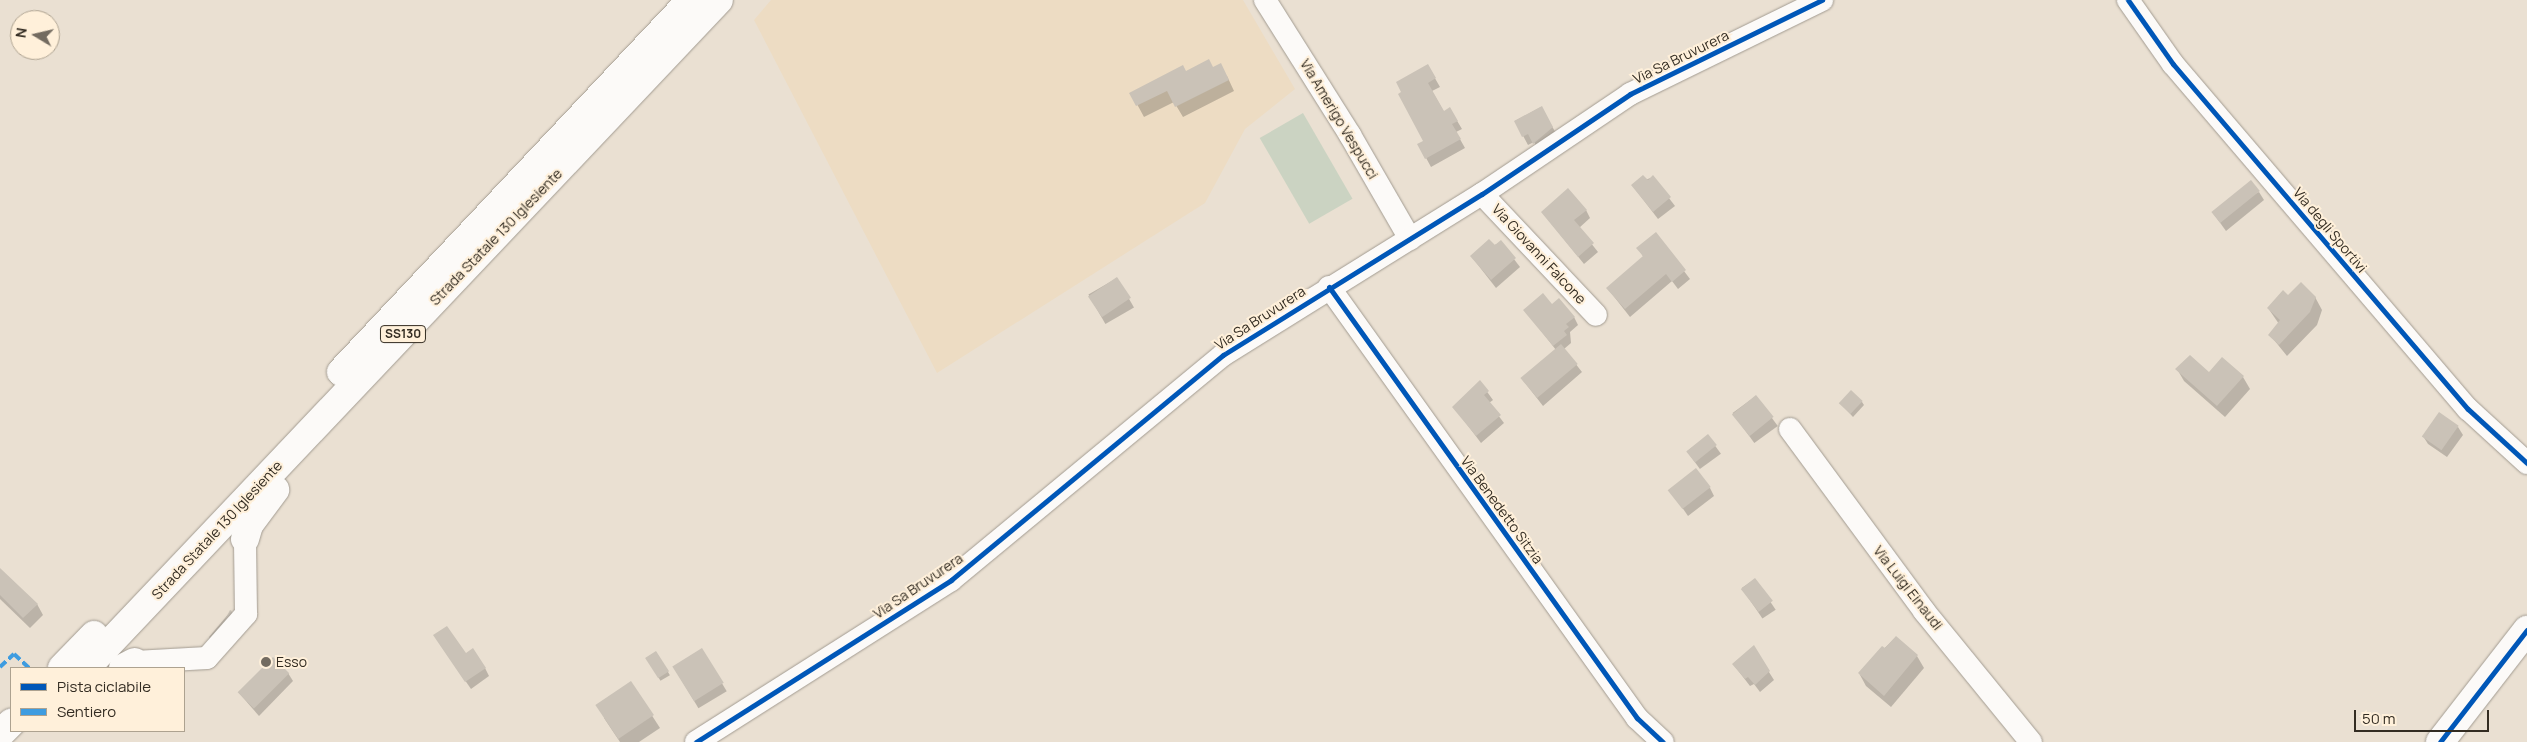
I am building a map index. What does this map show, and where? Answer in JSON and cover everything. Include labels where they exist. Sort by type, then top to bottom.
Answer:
[{"type":"main road","name":"Strada Statale 130 Iglesiente","points":[[63,667],[691,0]]},
{"type":"main road","name":"Strada Statale 130 Iglesiente","points":[[87,667],[719,0]]},
{"type":"main road","points":[[245,539],[249,525],[347,393]]},
{"type":"main road","points":[[2440,742],[2527,630]]},
{"type":"main road","points":[[0,734],[10,723]]},
{"type":"main road","points":[[17,742],[26,732]]},
{"type":"street","name":"Via Amerigo Vespucci","points":[[1265,0],[1350,135],[1410,240]]},
{"type":"street","name":"Via Sa Bruvurera","points":[[696,742],[951,580],[1223,355],[1329,287],[1410,240],[1482,194],[1630,94],[1822,0]]},
{"type":"street","name":"Via degli Sportivi","points":[[2128,0],[2173,64],[2468,409],[2527,463]]},
{"type":"street","name":"Via Giovanni Falcone","points":[[1482,194],[1596,314]]},
{"type":"street","name":"Via Benedetto Sitzia","points":[[1329,287],[1637,718],[1663,742]]},
{"type":"street","name":"Via Luigi Einaudi","points":[[1790,429],[1924,611],[2031,742]]},
{"type":"street","points":[[129,665],[207,658],[246,614],[245,539]]},
{"type":"shaded area","points":[[771,0],[1243,0],[1295,89],[1245,129],[1205,203],[937,373],[754,20]]},
{"type":"green space","points":[[1303,113],[1352,199],[1309,224],[1260,138]]},
{"type":"building","points":[[1209,59],[1213,67],[1221,63],[1229,80],[1175,107],[1167,91],[1136,106],[1129,93],[1183,65],[1186,71]]},
{"type":"building","points":[[1428,64],[1436,78],[1428,83],[1444,111],[1450,107],[1458,121],[1452,124],[1461,139],[1425,159],[1417,144],[1423,141],[1398,94],[1401,92],[1396,82]]},
{"type":"building","points":[[1542,106],[1553,127],[1533,144],[1528,134],[1522,137],[1514,121]]},
{"type":"building","points":[[1643,175],[1648,180],[1653,175],[1671,197],[1653,212],[1631,185]]},
{"type":"building","points":[[2251,180],[2260,191],[2220,223],[2211,212]]},
{"type":"building","points":[[1568,188],[1587,210],[1574,220],[1594,243],[1578,257],[1541,212]]},
{"type":"building","points":[[1656,232],[1686,270],[1672,282],[1666,274],[1625,309],[1606,288],[1643,256],[1636,248]]},
{"type":"building","points":[[1489,239],[1495,245],[1501,240],[1516,258],[1491,280],[1470,256]]},
{"type":"building","points":[[1117,277],[1131,298],[1102,317],[1088,297]]},
{"type":"building","points":[[2301,282],[2316,297],[2310,312],[2279,345],[2268,335],[2280,320],[2267,308],[2283,290],[2288,295]]},
{"type":"building","points":[[1543,293],[1552,304],[1559,298],[1575,317],[1566,324],[1569,327],[1564,331],[1567,335],[1553,346],[1523,310]]},
{"type":"building","points":[[1561,344],[1578,364],[1537,398],[1520,378]]},
{"type":"building","points":[[2190,355],[2209,372],[2222,357],[2244,376],[2217,406],[2175,369]]},
{"type":"building","points":[[1480,380],[1489,391],[1484,395],[1501,415],[1476,436],[1452,407]]},
{"type":"building","points":[[1851,390],[1863,401],[1850,414],[1839,403]]},
{"type":"building","points":[[1756,395],[1774,417],[1750,436],[1732,415]]},
{"type":"building","points":[[2439,412],[2459,426],[2441,450],[2422,437]]},
{"type":"building","points":[[1708,434],[1717,445],[1695,463],[1686,452]]},
{"type":"building","points":[[1696,468],[1711,487],[1682,509],[1668,490]]},
{"type":"building","points":[[0,568],[38,604],[23,618],[0,595]]},
{"type":"building","points":[[1755,578],[1773,601],[1759,612],[1741,589]]},
{"type":"building","points":[[230,610],[232,611],[216,642],[214,641]]},
{"type":"building","points":[[447,626],[466,653],[473,648],[486,668],[465,682],[433,635]]},
{"type":"building","points":[[1896,636],[1918,655],[1884,696],[1858,673],[1882,646],[1885,648]]},
{"type":"building","points":[[1754,645],[1770,671],[1755,685],[1748,677],[1745,679],[1732,664]]},
{"type":"building","points":[[702,648],[724,683],[694,701],[672,667]]},
{"type":"building","points":[[656,651],[669,671],[658,678],[645,658]]},
{"type":"building","points":[[273,657],[289,673],[254,709],[238,692]]},
{"type":"building","points":[[631,681],[654,715],[618,739],[595,705]]},
{"type":"marked path","points":[[0,667],[14,654],[28,667]]},
{"type":"cycle path","points":[[696,742],[951,580],[1223,355],[1482,194],[1630,94],[1822,0]]},
{"type":"cycle path","points":[[2128,0],[2173,64],[2468,409],[2527,463]]},
{"type":"cycle path","points":[[1329,287],[1637,718],[1663,742]]},
{"type":"cycle path","points":[[2440,742],[2527,630]]},
{"type":"place","name":"Esso","points":[[266,662]]}]
